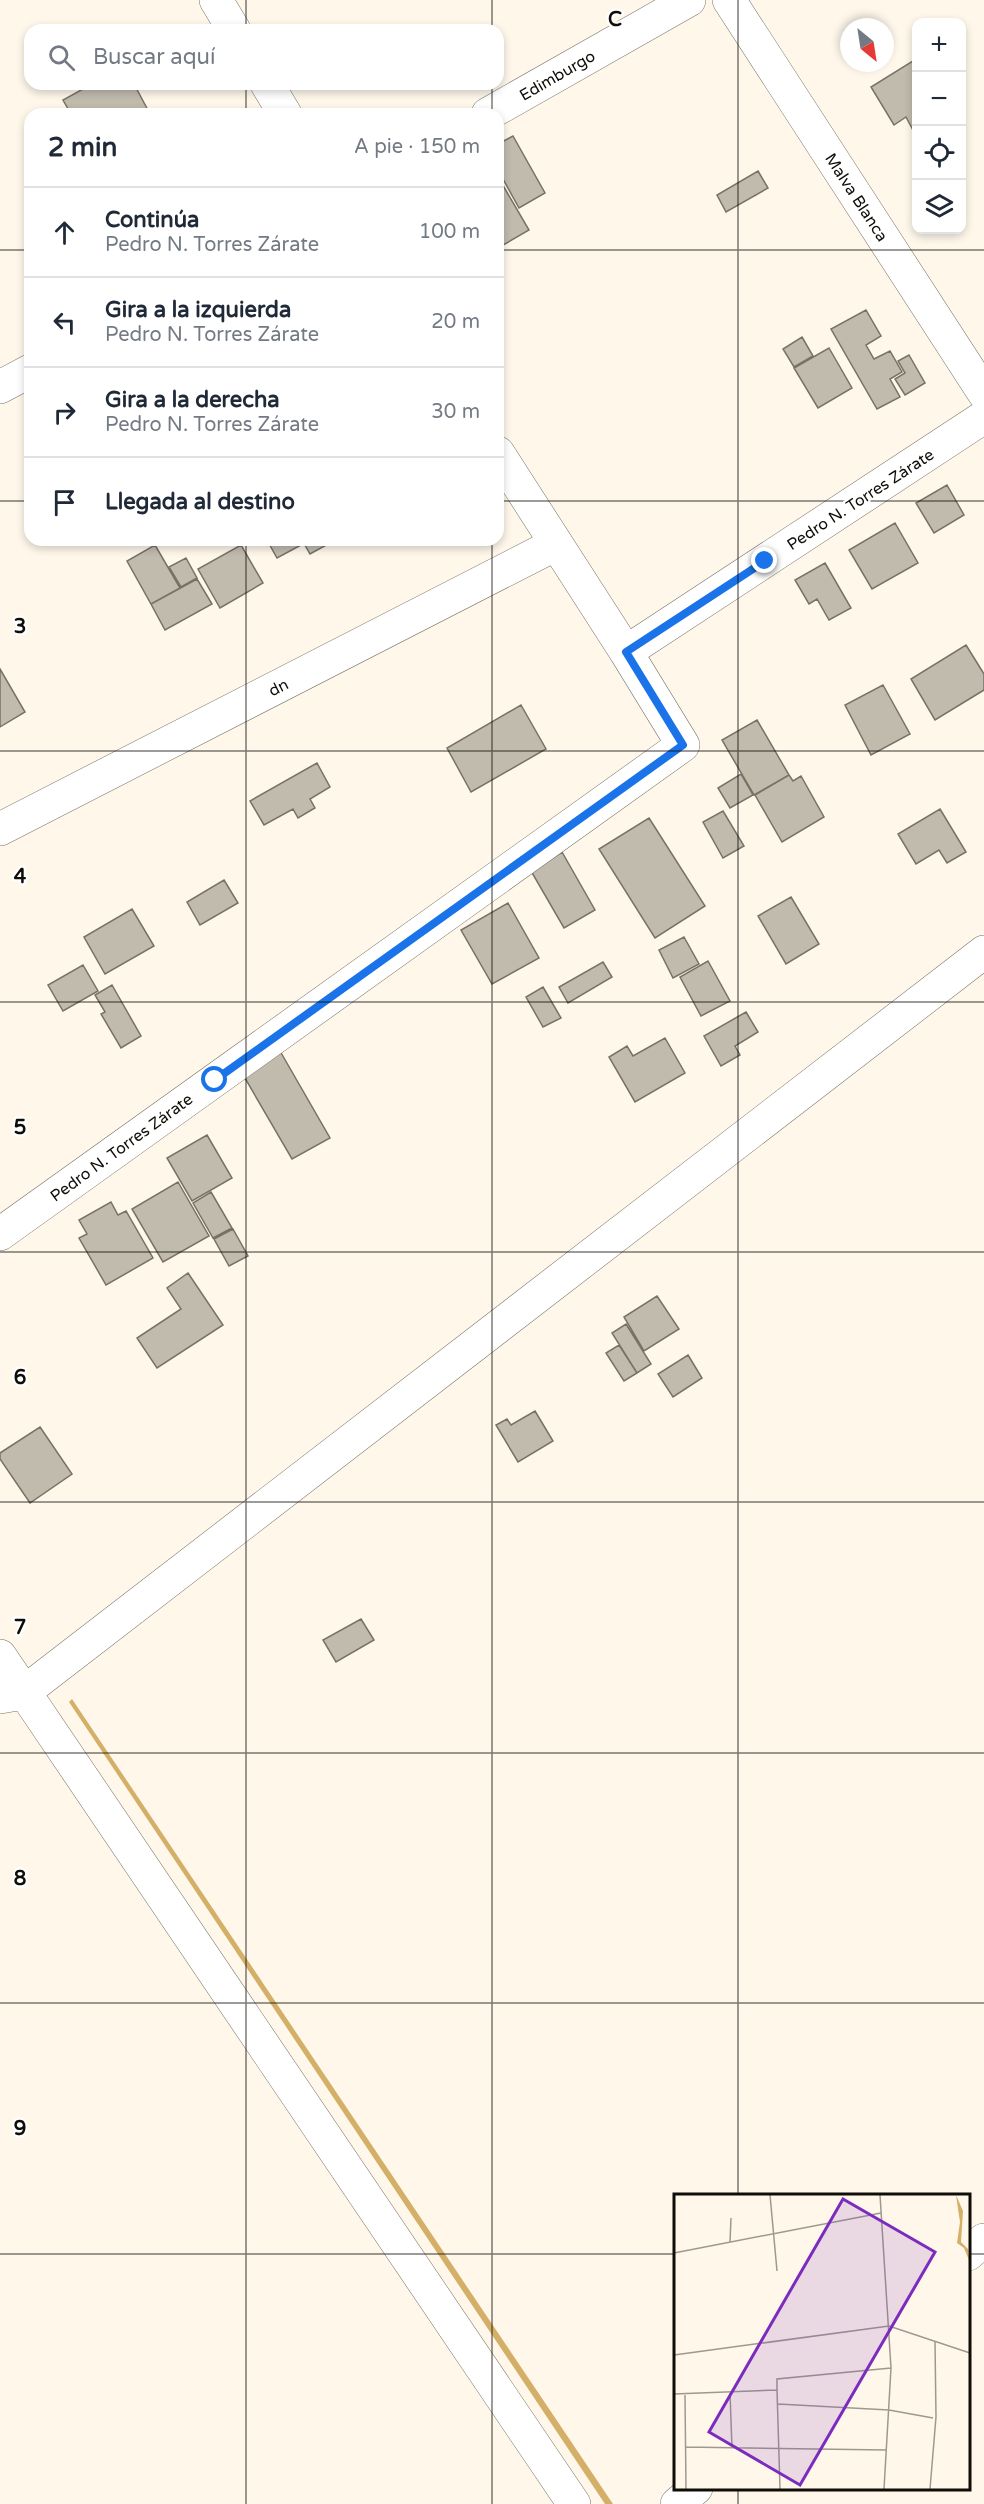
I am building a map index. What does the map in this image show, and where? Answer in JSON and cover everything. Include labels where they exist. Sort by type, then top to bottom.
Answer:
[{"type":"street","points":[[216,0],[230,24]]},
{"type":"street","name":"Edimburgo","points":[[499,108],[689,0]]},
{"type":"street","name":"Malva Blanca","points":[[729,0],[984,393]]},
{"type":"street","points":[[271,90],[281,108]]},
{"type":"street","points":[[0,387],[24,374]]},
{"type":"street","name":"Pedro N. Torres Zárate","points":[[0,1234],[683,745],[626,652],[984,417]]},
{"type":"street","points":[[504,462],[626,652]]},
{"type":"street","name":"dn","points":[[0,829],[556,544]]},
{"type":"street","points":[[11,1695],[984,952]]},
{"type":"street","points":[[0,1656],[11,1695],[574,2504]]},
{"type":"street","points":[[969,2253],[984,2240]]},
{"type":"street","points":[[677,2504],[694,2489]]},
{"type":"shaded area","points":[[72,1699],[613,2504],[605,2504],[69,1702]]},
{"type":"building","points":[[912,61],[912,128],[906,117],[894,125],[871,87]]},
{"type":"building","points":[[81,90],[137,90],[147,108],[68,108],[63,100]]},
{"type":"building","points":[[513,136],[545,193],[519,208],[504,181],[504,141]]},
{"type":"building","points":[[758,171],[768,188],[726,212],[717,195]]},
{"type":"building","points":[[504,187],[529,230],[504,245]]},
{"type":"building","points":[[866,310],[881,336],[866,345],[874,359],[890,351],[902,372],[890,379],[900,397],[877,409],[831,329]]},
{"type":"building","points":[[802,337],[813,356],[794,367],[783,349]]},
{"type":"building","points":[[829,348],[852,388],[818,408],[794,368]]},
{"type":"building","points":[[909,355],[925,383],[905,395],[895,379],[905,373],[898,361]]},
{"type":"building","points":[[947,485],[964,515],[934,533],[916,503]]},
{"type":"building","points":[[895,523],[918,563],[872,589],[849,550]]},
{"type":"building","points":[[156,546],[180,588],[151,604],[127,561]]},
{"type":"building","points":[[242,546],[263,583],[220,608],[198,569]]},
{"type":"building","points":[[270,546],[299,546],[277,558]]},
{"type":"building","points":[[305,546],[325,546],[310,554]]},
{"type":"building","points":[[186,558],[197,578],[181,587],[169,567]]},
{"type":"building","points":[[825,563],[851,608],[829,620],[817,599],[809,604],[795,580]]},
{"type":"building","points":[[197,579],[212,604],[165,630],[151,604]]},
{"type":"building","points":[[966,645],[984,674],[984,690],[935,720],[911,679]]},
{"type":"building","points":[[0,669],[25,712],[0,727]]},
{"type":"building","points":[[883,685],[910,734],[871,755],[845,705]]},
{"type":"building","points":[[521,705],[546,749],[471,792],[447,748]]},
{"type":"building","points":[[757,720],[789,775],[754,795],[722,740]]},
{"type":"building","points":[[317,763],[330,787],[310,799],[315,808],[298,818],[293,809],[264,825],[250,801]]},
{"type":"building","points":[[741,774],[753,795],[730,808],[718,788]]},
{"type":"building","points":[[789,775],[793,781],[801,776],[824,817],[782,842],[755,795]]},
{"type":"building","points":[[940,809],[966,852],[947,863],[939,850],[916,864],[898,834]]},
{"type":"building","points":[[723,811],[744,846],[723,858],[703,822]]},
{"type":"building","points":[[649,818],[705,906],[655,938],[599,849]]},
{"type":"building","points":[[562,852],[595,910],[564,928],[531,871]]},
{"type":"building","points":[[224,880],[238,903],[200,925],[187,902]]},
{"type":"building","points":[[791,897],[819,944],[786,964],[758,916]]},
{"type":"building","points":[[508,903],[539,958],[492,984],[461,930]]},
{"type":"building","points":[[132,909],[154,946],[105,974],[84,937]]},
{"type":"building","points":[[684,937],[699,964],[673,978],[659,950]]},
{"type":"building","points":[[708,961],[730,1001],[701,1016],[680,977]]},
{"type":"building","points":[[603,962],[612,977],[568,1003],[559,987]]},
{"type":"building","points":[[83,965],[98,991],[63,1011],[48,985]]},
{"type":"building","points":[[112,985],[141,1036],[121,1048],[101,1014],[105,1012],[95,995]]},
{"type":"building","points":[[543,987],[561,1018],[543,1027],[526,997]]},
{"type":"building","points":[[746,1012],[758,1032],[735,1046],[740,1055],[721,1066],[704,1036]]},
{"type":"building","points":[[665,1038],[685,1073],[635,1102],[609,1057],[627,1046],[633,1056]]},
{"type":"building","points":[[280,1051],[330,1138],[292,1159],[242,1073]]},
{"type":"building","points":[[207,1135],[232,1178],[192,1201],[167,1158]]},
{"type":"building","points":[[178,1182],[209,1236],[163,1262],[132,1209]]},
{"type":"building","points":[[211,1192],[232,1228],[213,1238],[193,1203]]},
{"type":"building","points":[[111,1202],[118,1215],[126,1211],[153,1258],[106,1285],[79,1238],[87,1234],[79,1220]]},
{"type":"building","points":[[233,1229],[248,1256],[229,1266],[214,1239]]},
{"type":"building","points":[[188,1273],[223,1325],[157,1368],[137,1338],[181,1309],[167,1288]]},
{"type":"building","points":[[657,1296],[679,1329],[644,1351],[624,1317]]},
{"type":"building","points":[[626,1324],[651,1364],[637,1373],[612,1333]]},
{"type":"building","points":[[619,1345],[637,1373],[624,1381],[606,1353]]},
{"type":"building","points":[[688,1355],[702,1378],[673,1397],[658,1374]]},
{"type":"building","points":[[535,1411],[553,1441],[518,1462],[496,1425],[507,1419],[511,1425]]},
{"type":"building","points":[[40,1427],[72,1474],[30,1503],[0,1459],[0,1453]]},
{"type":"building","points":[[361,1619],[374,1640],[336,1662],[323,1640]]},
{"type":"route","points":[[215,1080],[683,745],[626,652],[765,561]]}]
